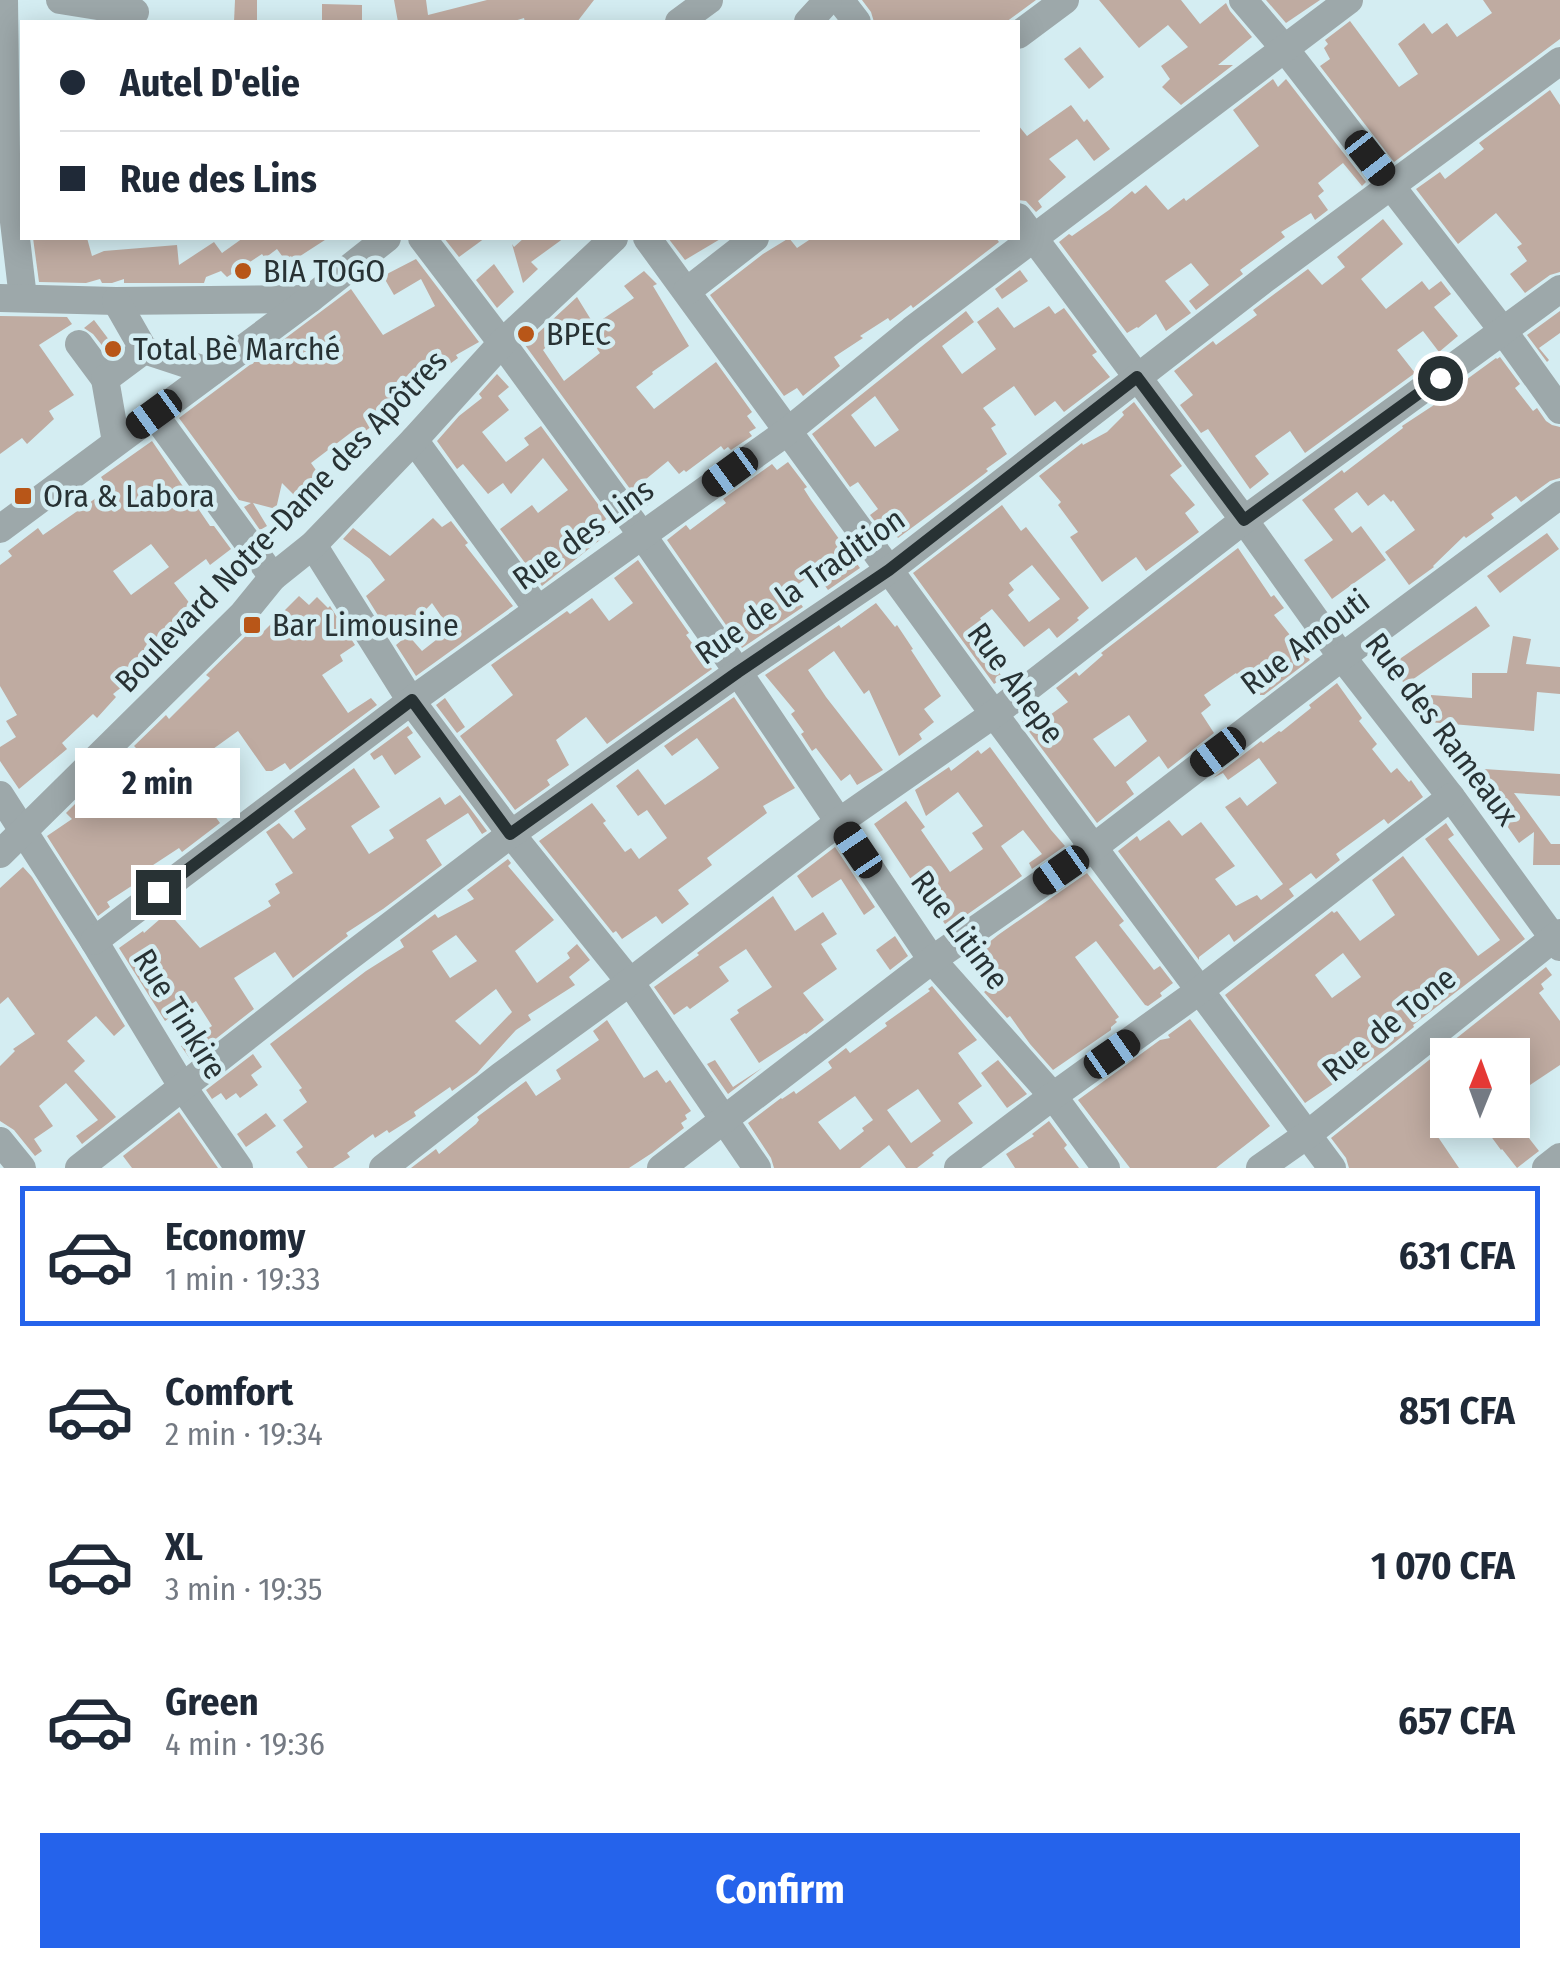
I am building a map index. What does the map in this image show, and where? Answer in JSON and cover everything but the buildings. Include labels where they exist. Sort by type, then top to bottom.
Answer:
[{"type":"street","points":[[4,0],[12,298],[310,299]]},
{"type":"street","points":[[60,0],[135,12]]},
{"type":"street","points":[[682,20],[708,0]]},
{"type":"street","points":[[810,20],[828,0]]},
{"type":"street","points":[[840,0],[855,20]]},
{"type":"street","points":[[1020,34],[1065,0]]},
{"type":"street","points":[[1243,0],[1286,49],[1560,410]]},
{"type":"street","name":"Rue des Lins","points":[[1026,227],[1286,49],[1349,0]]},
{"type":"street","name":"Rue de la Tradition","points":[[79,1168],[510,834],[889,570],[1137,377],[1560,61]]},
{"type":"street","name":"Rue des Rameaux","points":[[1026,227],[1342,657],[1558,939]]},
{"type":"street","points":[[0,529],[384,240]]},
{"type":"street","name":"Rue Litime","points":[[424,240],[642,535],[932,960],[1053,1096],[1106,1168]]},
{"type":"street","name":"Boulevard Notre-Dame des Apôtres","points":[[0,854],[242,615],[273,578],[313,545],[502,343],[612,240]]},
{"type":"street","name":"Rue Ahepe","points":[[649,240],[1332,1168]]},
{"type":"street","points":[[687,291],[752,240]]},
{"type":"street","name":"Rue des Lins","points":[[94,940],[412,700],[788,431],[912,330],[1012,240]]},
{"type":"street","points":[[384,1168],[839,822],[994,714],[1244,520],[1560,290]]},
{"type":"street","points":[[116,301],[144,350],[211,372]]},
{"type":"street","points":[[78,344],[105,379],[116,442]]},
{"type":"street","points":[[105,379],[144,350]]},
{"type":"street","points":[[154,414],[273,578]]},
{"type":"street","points":[[414,440],[538,610]]},
{"type":"street","name":"Rue Amouti","points":[[661,1168],[932,960],[1094,847],[1560,494]]},
{"type":"street","points":[[313,545],[412,700],[510,834],[630,982],[757,1168]]},
{"type":"street","name":"Rue Tinkire","points":[[0,795],[182,1086],[239,1168]]},
{"type":"street","points":[[958,1168],[1199,991],[1451,797]]},
{"type":"street","name":"Rue de Tone","points":[[1260,1168],[1558,939]]},
{"type":"street","points":[[0,1140],[22,1168]]},
{"type":"street","points":[[1546,1168],[1560,1157]]},
{"type":"place","name":"BIA TOGO","points":[[243,271]]},
{"type":"place","name":"BPEC","points":[[526,334]]},
{"type":"place","name":"Total Bè Marché","points":[[113,349]]},
{"type":"place","name":"Ora & Labora","points":[[23,496]]},
{"type":"place","name":"Bar Limousine","points":[[252,625]]},
{"type":"route","points":[[158,892],[412,700],[510,834],[889,570],[1137,377],[1244,520],[1440,378]]}]
